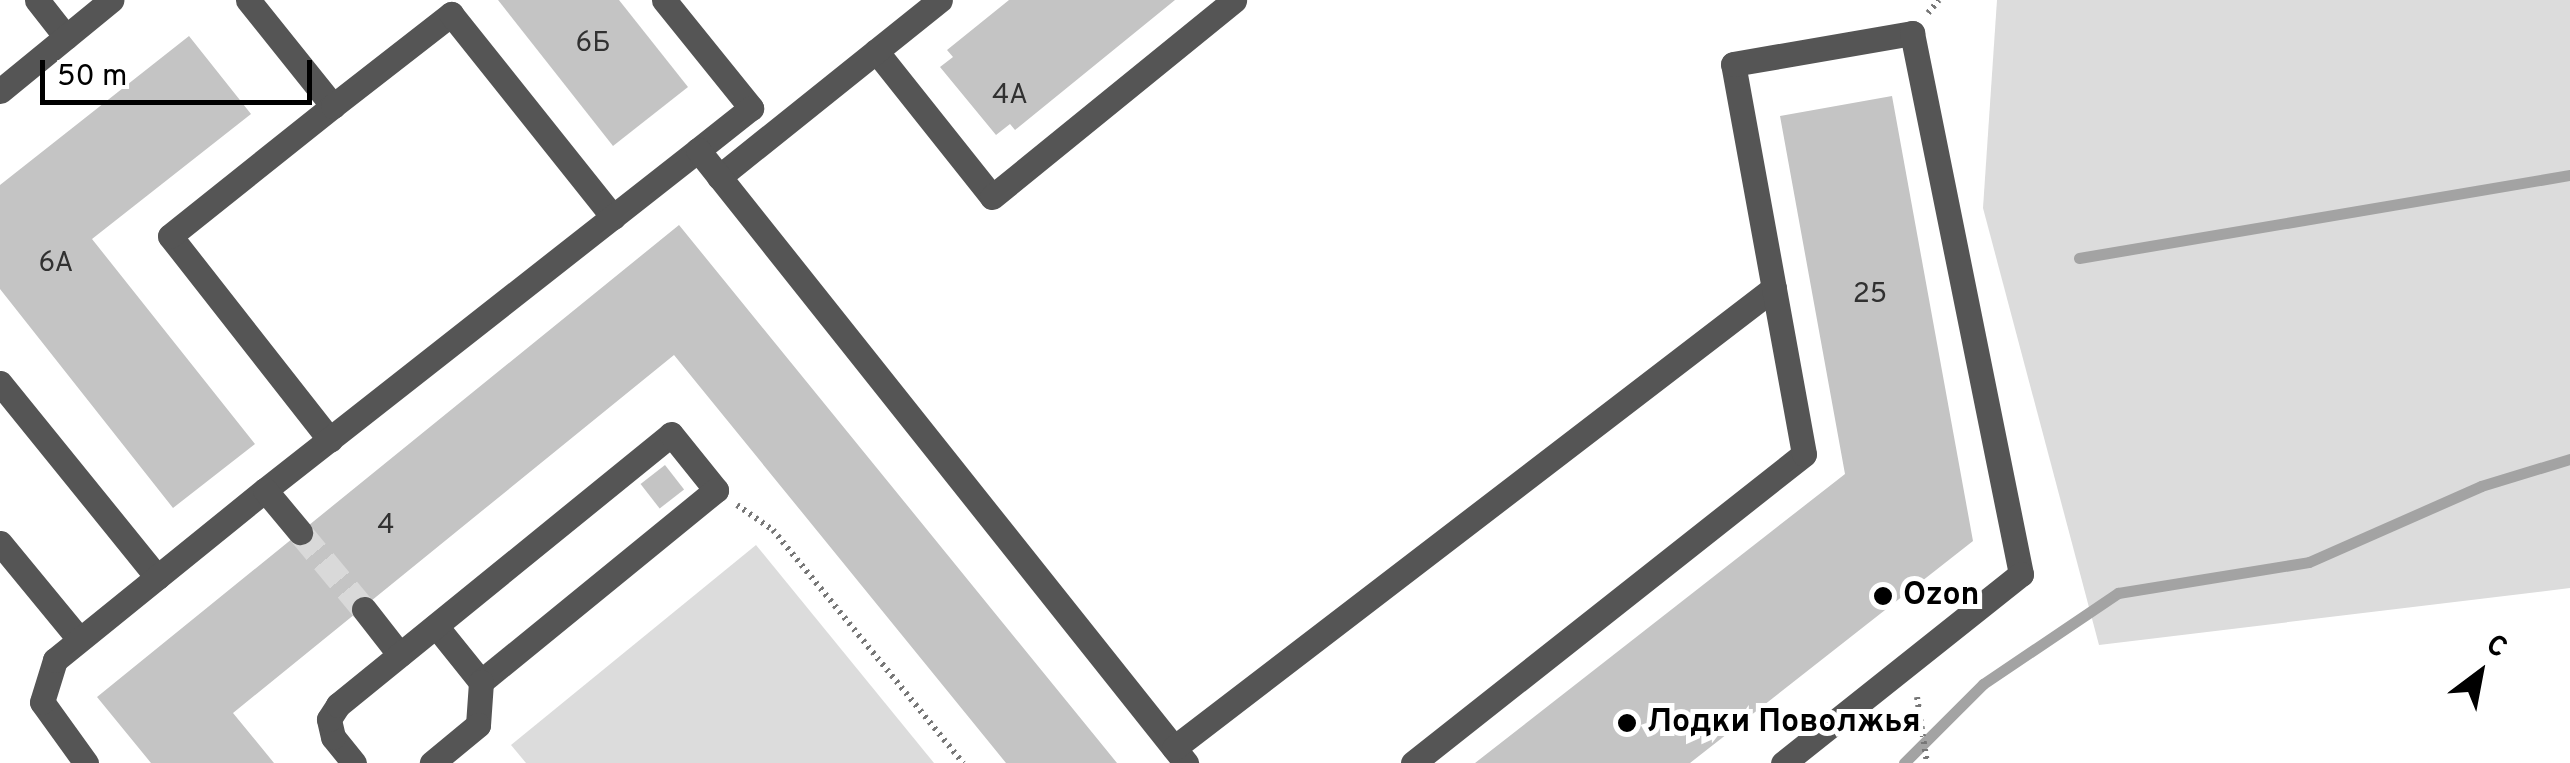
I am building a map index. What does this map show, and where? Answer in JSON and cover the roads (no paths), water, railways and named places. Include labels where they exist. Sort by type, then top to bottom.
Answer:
[{"type":"lane","points":[[37,0],[66,37]]},
{"type":"lane","points":[[0,92],[111,0]]},
{"type":"lane","points":[[248,0],[333,106]]},
{"type":"lane","points":[[86,763],[42,702],[50,668],[78,639],[751,108],[664,0]]},
{"type":"lane","points":[[720,177],[940,0]]},
{"type":"lane","points":[[876,51],[992,196],[1234,0]]},
{"type":"lane","points":[[330,440],[170,236],[333,106],[451,14],[613,217]]},
{"type":"lane","points":[[1414,763],[1804,454],[1733,64],[1912,33],[2022,574],[1783,763]]},
{"type":"lane","points":[[698,150],[1180,755],[1774,288]]},
{"type":"lane","points":[[0,383],[157,577]]},
{"type":"lane","points":[[354,763],[333,737],[330,719],[400,655],[671,434],[716,490],[480,682]]},
{"type":"lane","points":[[266,490],[300,532]]},
{"type":"lane","points":[[0,543],[78,639]]},
{"type":"lane","points":[[364,609],[400,655]]},
{"type":"lane","points":[[436,626],[480,682],[478,725],[440,760]]},
{"type":"waterway","points":[[2079,258],[2570,175]]},
{"type":"waterway","points":[[1904,763],[1983,684],[2118,593],[2309,562],[2481,486],[2570,459]]},
{"type":"tunnel","points":[[300,532],[364,609]]},
{"type":"place","name":"Ozon","points":[[1883,596]]},
{"type":"place","name":"Лодки Поволжья","points":[[1627,723]]}]
